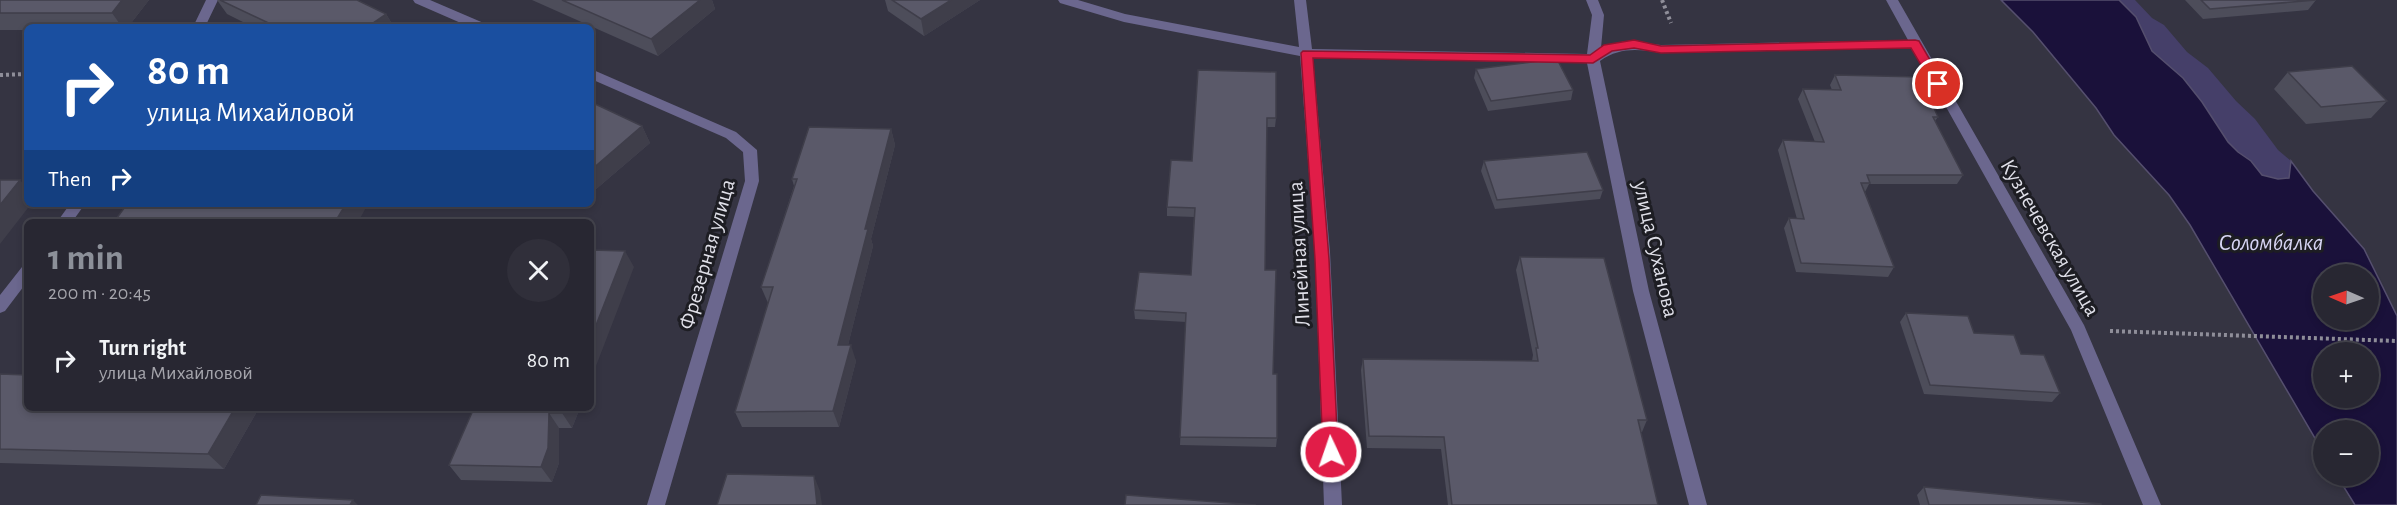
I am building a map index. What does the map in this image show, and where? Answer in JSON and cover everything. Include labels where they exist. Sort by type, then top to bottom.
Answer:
[{"type":"street","points":[[200,24],[212,0]]},
{"type":"street","points":[[419,0],[474,24]]},
{"type":"street","points":[[1064,0],[1124,18],[1307,53],[1593,59],[1609,48],[1634,44],[1661,50],[1915,44]]},
{"type":"street","name":"Линейная улица","points":[[1300,0],[1307,53],[1322,259],[1333,505]]},
{"type":"street","name":"улица Суханова","points":[[1592,0],[1598,15],[1593,59],[1641,291],[1698,505]]},
{"type":"street","name":"Кузнечевская улица","points":[[1892,0],[2078,329],[2152,505]]},
{"type":"street","name":"Фрезерная улица","points":[[594,75],[731,135],[750,150],[752,181],[656,505]]},
{"type":"street","points":[[66,219],[76,207]]},
{"type":"street","points":[[0,307],[24,275]]},
{"type":"path","points":[[0,75],[24,74]]},
{"type":"path","points":[[2139,332],[2397,341]]},
{"type":"shaded area","points":[[2119,0],[2135,0],[2152,18],[2164,25],[2187,52],[2208,68],[2255,119],[2278,150],[2291,161],[2290,179],[2262,175],[2251,161],[2238,153],[2183,78],[2152,51],[2136,17]]},
{"type":"water","name":"Соломбалка","points":[[2001,0],[2119,0],[2136,17],[2152,51],[2183,78],[2228,142],[2251,161],[2262,175],[2278,179],[2289,178],[2291,161],[2313,191],[2364,249],[2371,264],[2313,264],[2313,330],[2379,330],[2379,279],[2397,316],[2397,505],[2355,505],[2343,486],[2379,486],[2379,420],[2313,420],[2313,435],[2190,225],[2169,195],[2114,135],[2096,108],[2033,32]]},
{"type":"building","points":[[0,0],[122,0],[112,13],[0,13]]},
{"type":"building","points":[[220,0],[357,0],[386,14],[371,24],[271,24]]},
{"type":"building","points":[[562,0],[700,0],[651,39]]},
{"type":"building","points":[[892,0],[951,0],[921,19]]},
{"type":"building","points":[[2201,0],[2316,0],[2210,9]]},
{"type":"building","points":[[1557,59],[1573,90],[1491,101],[1476,69]]},
{"type":"building","points":[[2352,66],[2387,101],[2321,107],[2288,72]]},
{"type":"building","points":[[1198,70],[1276,72],[1276,118],[1267,118],[1265,270],[1276,270],[1273,374],[1277,374],[1277,438],[1180,437],[1186,313],[1134,310],[1139,272],[1191,275],[1195,208],[1167,207],[1171,160],[1192,161]]},
{"type":"building","points":[[1835,75],[1920,77],[1938,117],[1933,117],[1963,175],[1867,175],[1870,183],[1861,183],[1894,267],[1801,263],[1789,218],[1804,219],[1783,140],[1824,142],[1803,89],[1841,90]]},
{"type":"building","points":[[594,103],[642,126],[594,167]]},
{"type":"building","points":[[809,127],[891,129],[838,345],[851,345],[833,411],[735,412],[773,287],[761,287],[797,179],[792,179]]},
{"type":"building","points":[[1587,152],[1603,190],[1497,200],[1484,161]]},
{"type":"building","points":[[0,180],[20,180],[0,205]]},
{"type":"building","points":[[125,207],[344,207],[337,219],[116,219]]},
{"type":"building","points":[[594,250],[625,251],[594,330]]},
{"type":"building","points":[[1520,257],[1604,258],[1647,420],[1638,420],[1658,505],[1452,505],[1444,437],[1369,436],[1363,359],[1538,361],[1536,348],[1538,348]]},
{"type":"building","points":[[1906,313],[1968,316],[1974,333],[2014,335],[2021,354],[2044,355],[2060,393],[1930,385]]},
{"type":"building","points":[[0,374],[24,375],[24,411],[233,411],[208,454],[0,449]]},
{"type":"building","points":[[473,411],[563,411],[562,413],[549,413],[548,448],[541,467],[449,465]]},
{"type":"building","points":[[727,474],[814,476],[817,505],[717,505]]},
{"type":"building","points":[[1924,487],[2101,504],[2101,505],[1929,505]]},
{"type":"building","points":[[261,495],[353,500],[350,505],[256,505]]},
{"type":"building","points":[[1126,495],[1256,505],[1125,505]]},
{"type":"route","points":[[1331,452],[1322,259],[1307,53],[1593,59],[1609,48],[1634,44],[1661,50],[1915,44],[1938,84]]}]
